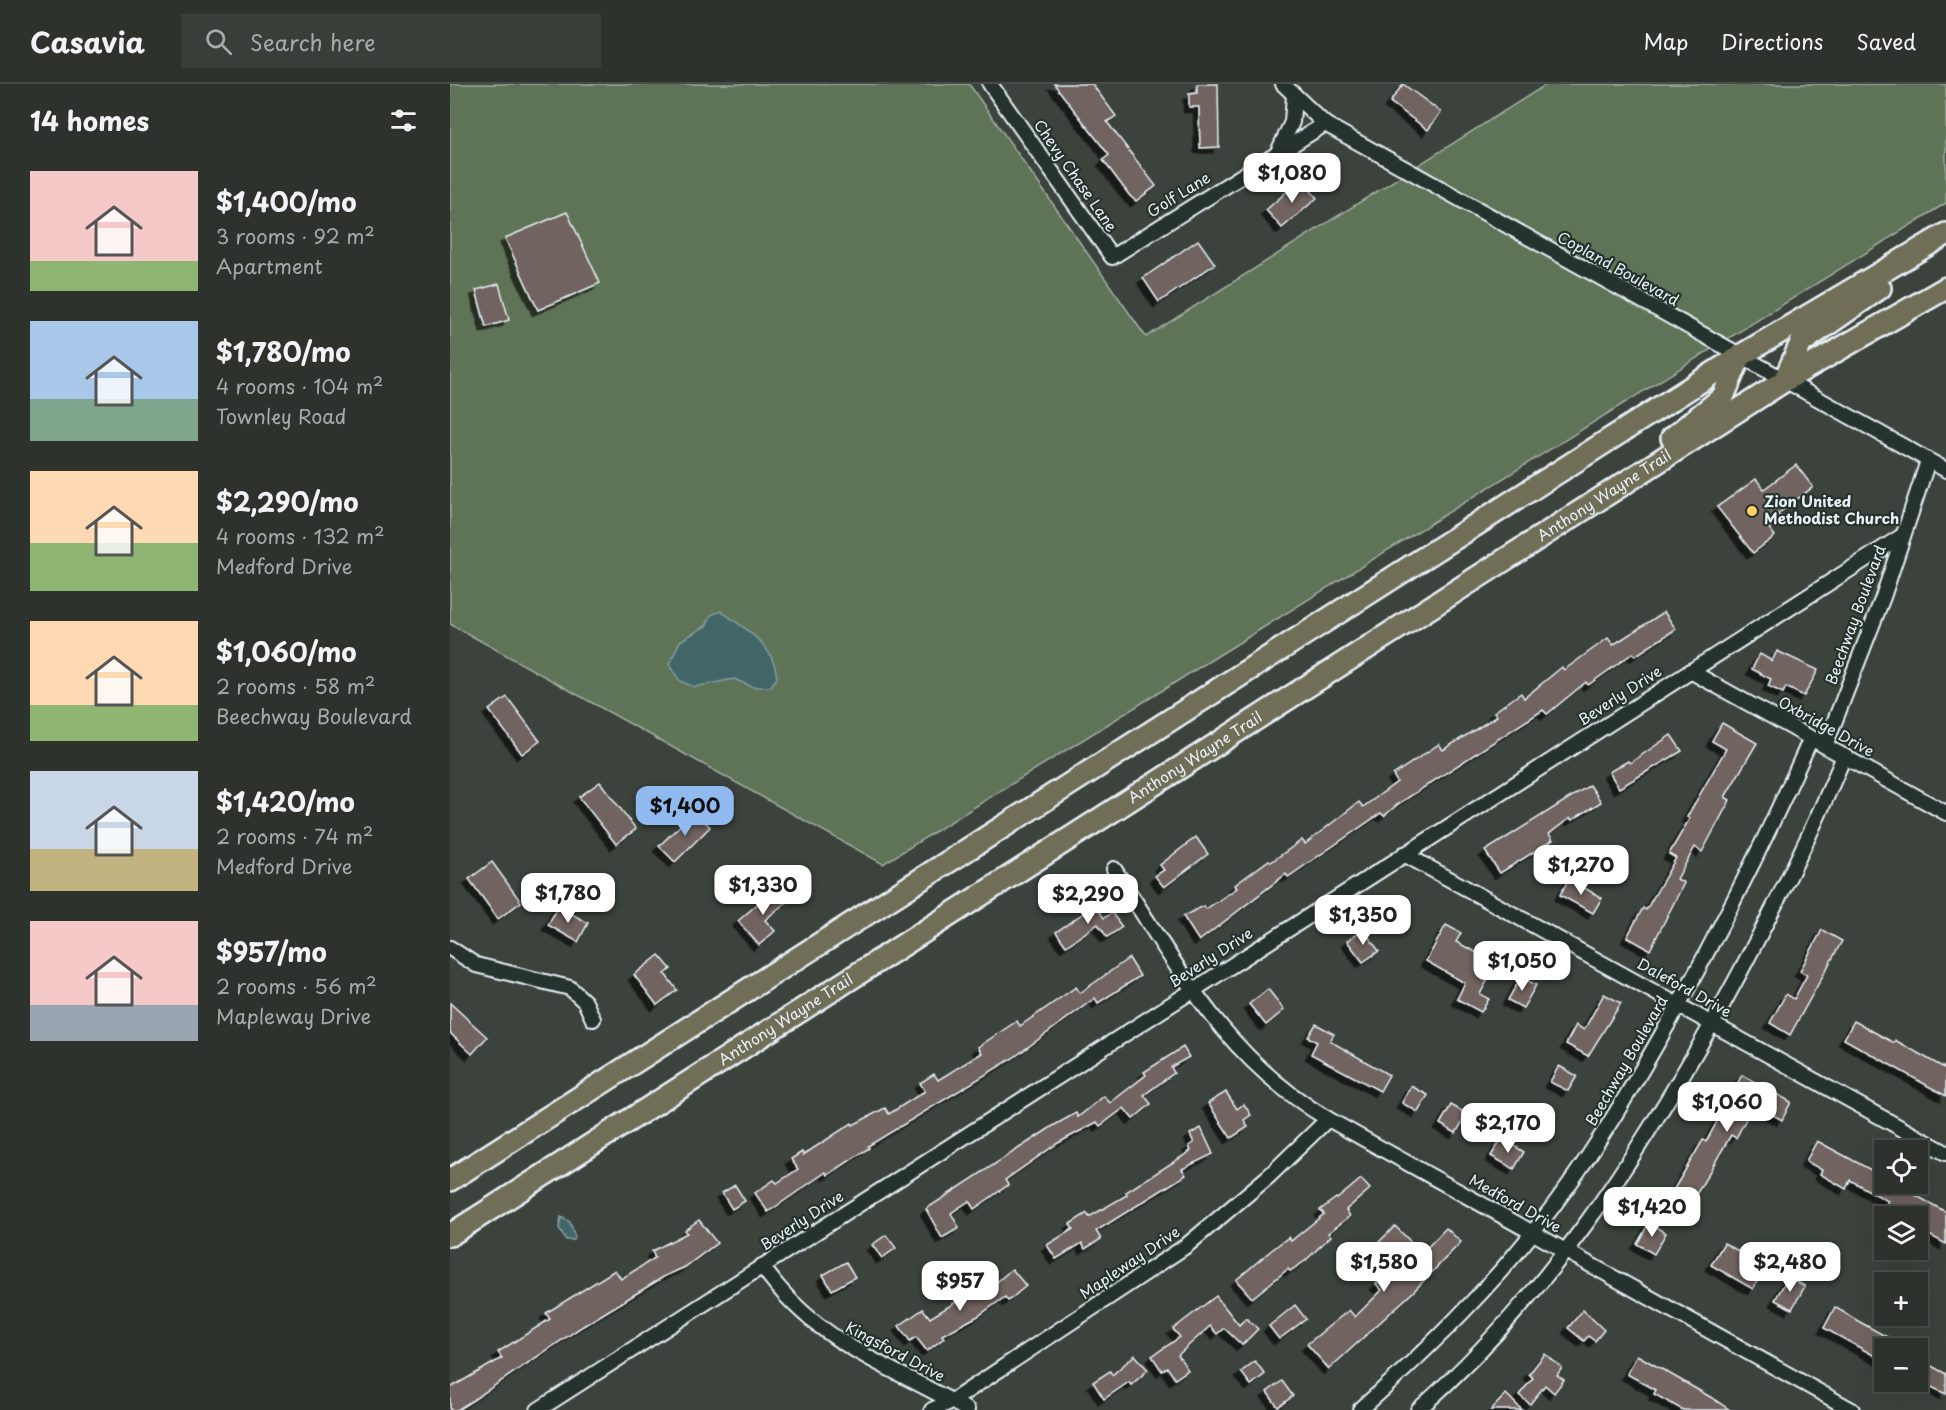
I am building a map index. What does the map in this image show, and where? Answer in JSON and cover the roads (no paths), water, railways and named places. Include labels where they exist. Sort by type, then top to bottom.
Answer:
[{"type":"highway","points":[[450,1180],[1740,356],[1946,234]]},
{"type":"highway","points":[[1784,381],[1802,343],[1946,240]]},
{"type":"highway","name":"Anthony Wayne Trail","points":[[450,1235],[1784,381],[1946,288]]},
{"type":"highway","points":[[1585,508],[1723,397],[1740,356]]},
{"type":"street","name":"Chevy Chase Lane","points":[[990,84],[1112,257]]},
{"type":"street","name":"Copland Boulevard","points":[[1283,84],[1325,124],[1946,471]]},
{"type":"street","points":[[1277,154],[1292,122],[1294,94]]},
{"type":"street","name":"Golf Lane","points":[[1112,257],[1325,124]]},
{"type":"street","name":"Beechway Boulevard","points":[[1826,746],[1883,597],[1928,460]]},
{"type":"street","name":"Beverly Drive","points":[[538,1410],[1902,536]]},
{"type":"street","name":"Oxbridge Drive","points":[[1690,671],[1946,813]]},
{"type":"street","name":"Beechway Boulevard","points":[[1363,1409],[1433,1343],[1533,1233],[1602,1137],[1679,1004],[1753,867],[1811,738]]},
{"type":"street","points":[[1418,1410],[1489,1341],[1567,1252],[1634,1158],[1777,904],[1844,756]]},
{"type":"street","name":"Daleford Drive","points":[[1404,854],[1946,1153]]},
{"type":"street","name":"Medford Drive","points":[[1114,869],[1220,1029],[1273,1082],[1328,1119],[1852,1410]]},
{"type":"street","points":[[450,948],[476,965],[570,988],[585,1002],[593,1019]]},
{"type":"street","name":"Mapleway Drive","points":[[932,1410],[952,1401],[1186,1246],[1269,1176],[1328,1119]]},
{"type":"street","name":"Kingsford Drive","points":[[762,1266],[793,1304],[828,1335],[967,1410]]},
{"type":"water","points":[[721,611],[765,646],[775,666],[777,678],[770,687],[753,687],[734,679],[694,687],[680,681],[669,665],[680,641],[706,626],[711,615]]},
{"type":"water","points":[[561,1217],[570,1222],[574,1240],[566,1240],[559,1228]]},
{"type":"place","name":"Zion United Methodist Church","points":[[1752,511]]}]
